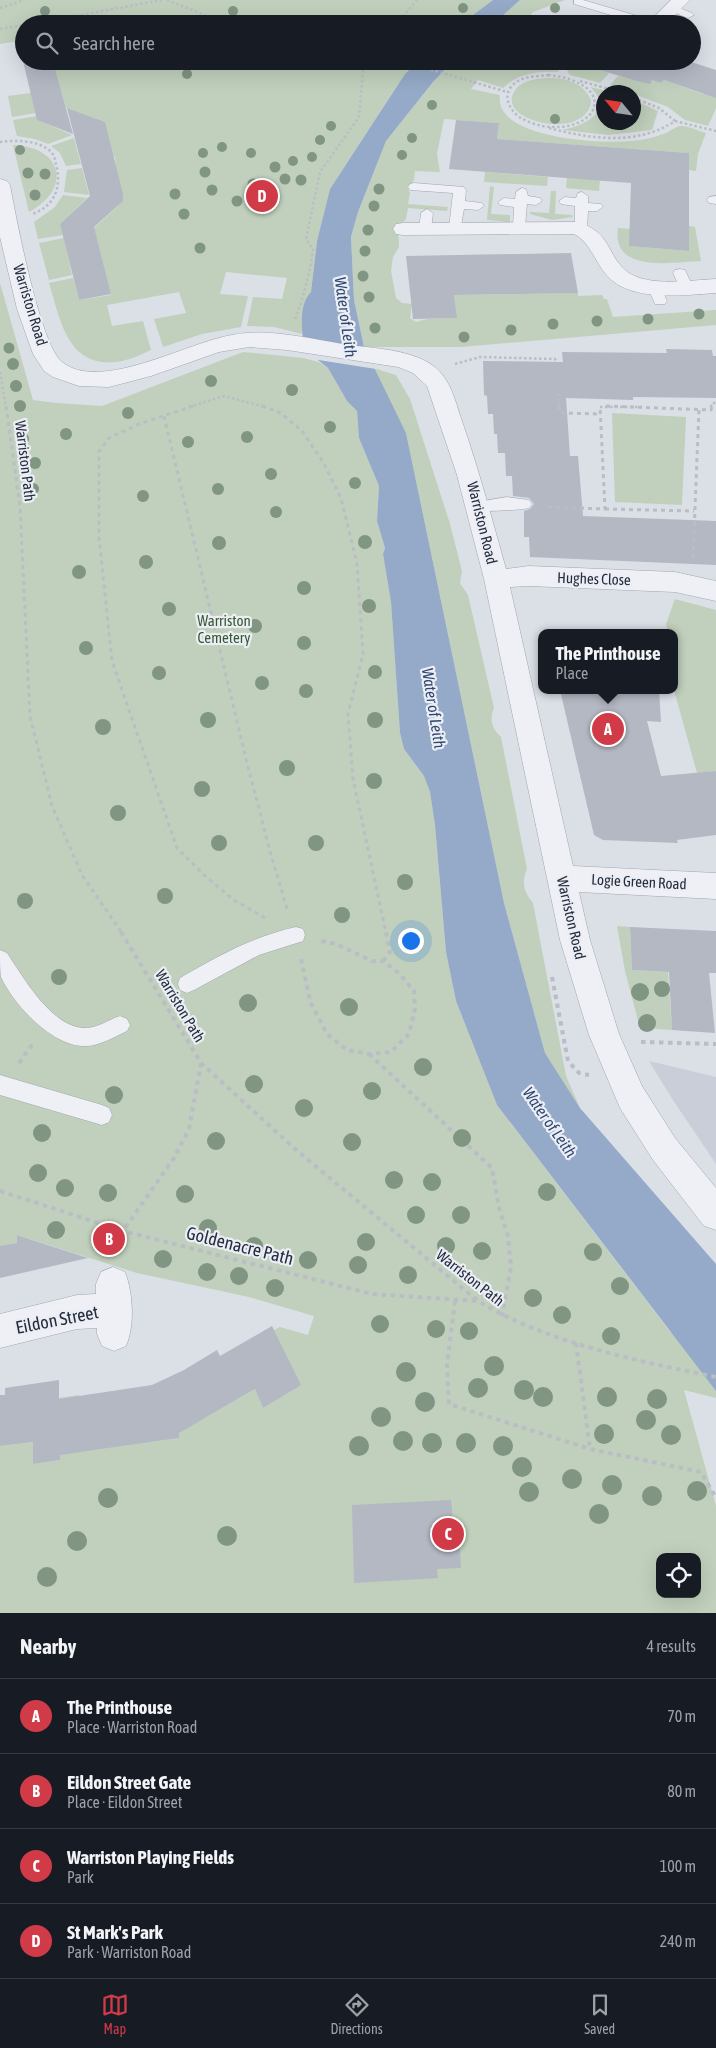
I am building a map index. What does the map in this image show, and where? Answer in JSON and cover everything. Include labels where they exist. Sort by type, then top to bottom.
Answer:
[{"type":"street","points":[[669,15],[680,8]]},
{"type":"street","name":"Warriston Road","points":[[0,185],[20,277],[44,353],[47,361],[62,373],[82,379],[111,379],[248,340],[291,344],[409,362],[428,372],[437,383],[470,475],[496,579],[574,940],[608,1045],[631,1097],[647,1124],[716,1214]]},
{"type":"street","points":[[403,229],[425,197],[455,228],[568,226],[581,229],[596,240],[614,271],[619,276],[658,294],[683,280],[716,286]]},
{"type":"street","name":"Hughes Close","points":[[496,579],[558,577],[675,582],[716,591]]},
{"type":"street","name":"Logie Green Road","points":[[562,878],[716,886]]},
{"type":"street","name":"Eildon Street","points":[[0,1331],[77,1312],[113,1309]]},
{"type":"lane","points":[[578,2],[617,9],[632,15]]},
{"type":"lane","points":[[425,197],[460,190],[455,228]]},
{"type":"lane","points":[[519,227],[521,198]]},
{"type":"lane","points":[[504,202],[521,198],[536,201]]},
{"type":"lane","points":[[566,201],[582,202],[597,207]]},
{"type":"lane","points":[[581,229],[582,202]]},
{"type":"lane","points":[[458,204],[478,206]]},
{"type":"lane","points":[[477,507],[506,503],[524,504]]},
{"type":"lane","points":[[187,984],[248,950],[272,940],[296,935]]},
{"type":"lane","points":[[0,959],[35,1008],[64,1032],[83,1037],[104,1032],[120,1025]]},
{"type":"lane","points":[[1,1085],[102,1115]]},
{"type":"path","points":[[0,8],[24,0]]},
{"type":"path","points":[[86,15],[162,0]]},
{"type":"path","points":[[167,0],[204,15]]},
{"type":"path","points":[[404,15],[417,0]]},
{"type":"path","points":[[0,28],[15,26]]},
{"type":"path","points":[[291,344],[311,260],[313,248],[306,239],[320,172],[359,117],[363,70]]},
{"type":"path","points":[[431,70],[507,92]]},
{"type":"path","points":[[596,86],[555,75],[535,76],[518,82],[507,92],[506,103],[512,113],[526,122],[584,136],[630,138],[658,132],[675,121]]},
{"type":"path","points":[[544,126],[556,127],[573,124],[586,118],[592,112],[594,101],[592,94],[583,85],[574,80]]},
{"type":"path","points":[[641,101],[660,108],[675,121],[716,131]]},
{"type":"path","points":[[0,142],[17,140],[30,142],[50,150],[54,155],[61,178],[55,197],[47,207],[40,212],[7,218]]},
{"type":"path","points":[[428,372],[480,357],[555,359],[556,362]]},
{"type":"path","name":"Warriston Path","points":[[0,372],[12,439],[20,506],[30,716],[52,806],[82,875],[130,946],[201,1063],[295,1150],[478,1301],[502,1316],[540,1332],[576,1343],[716,1377]]},
{"type":"path","points":[[558,392],[560,413],[601,414]]},
{"type":"path","points":[[164,416],[192,526],[216,642],[274,869],[296,935],[310,1001],[327,1034],[347,1050],[369,1054],[390,1052],[409,1034],[416,1009],[414,992],[400,974],[383,961],[372,961],[336,944],[296,935],[234,900],[204,875],[177,848],[112,661],[100,537],[99,452],[109,438],[164,416],[224,396],[250,402],[281,413],[302,430],[323,462],[341,498],[357,564],[362,654],[348,714],[353,779],[390,952],[383,961]]},
{"type":"path","points":[[605,509],[600,406],[711,410],[712,403],[716,403]]},
{"type":"path","points":[[692,586],[699,409]]},
{"type":"path","points":[[540,506],[694,512]]},
{"type":"path","points":[[1,1085],[38,1038]]},
{"type":"path","points":[[608,1045],[646,1042],[716,1044]]},
{"type":"path","points":[[369,1054],[492,1168],[499,1208],[509,1242],[511,1267],[502,1316]]},
{"type":"path","points":[[123,1231],[170,1164],[189,1129],[201,1063]]},
{"type":"path","name":"Goldenacre Path","points":[[0,1191],[123,1231],[372,1294],[455,1301],[478,1301]]},
{"type":"path","name":"Warriston Path","points":[[455,1301],[447,1365],[449,1404],[590,1449],[700,1472],[716,1498]]},
{"type":"path","points":[[576,1343],[590,1449]]},
{"type":"shaded area","points":[[649,1061],[716,1077],[716,1164],[671,1097]]},
{"type":"green space","points":[[0,0],[493,0],[473,15],[15,15],[15,42],[0,44]]},
{"type":"green space","points":[[520,0],[565,0],[533,12],[531,15],[503,15]]},
{"type":"green space","points":[[55,70],[409,70],[330,189],[317,241],[311,292],[302,321],[302,334],[274,327],[247,326],[253,297],[282,299],[287,278],[226,272],[220,294],[248,296],[241,327],[202,334],[163,347],[154,319],[186,313],[179,292],[107,305],[112,326],[143,321],[151,350],[122,361],[104,362],[90,359],[78,351],[63,327],[49,283],[73,278],[79,300],[111,295],[94,228],[118,206],[115,157],[113,157],[97,119],[66,108]]},
{"type":"green space","points":[[444,70],[558,70],[559,72],[544,72],[522,76],[503,88],[478,80],[471,89],[500,95],[503,110],[514,121],[531,130],[553,136],[599,141],[636,141],[666,133],[680,126],[706,133],[698,154],[696,171],[689,170],[688,153],[497,139],[499,123],[444,119],[437,154],[440,172],[415,171],[414,180],[408,188],[410,193],[408,204],[448,207],[447,211],[408,208],[406,219],[398,227],[399,247],[393,257],[391,271],[396,298],[402,303],[412,304],[410,318],[416,322],[427,319],[451,318],[456,315],[454,295],[578,293],[578,296],[602,295],[604,299],[607,299],[613,317],[716,310],[716,325],[461,347],[364,347],[354,300],[351,237],[358,212],[386,141]]},
{"type":"green space","points":[[567,70],[600,70],[609,73],[600,83],[570,75]]},
{"type":"green space","points":[[618,76],[649,83],[652,80],[661,83],[664,80],[703,94],[711,93],[716,88],[716,108],[708,126],[685,120],[668,107],[641,97],[641,85],[610,85]]},
{"type":"green space","points":[[559,78],[579,85],[584,89],[591,101],[586,114],[575,121],[560,124],[544,123],[529,119],[518,112],[512,103],[514,92],[517,88],[528,81]]},
{"type":"green space","points":[[590,87],[596,88],[596,95]]},
{"type":"green space","points":[[31,93],[36,113],[12,117],[8,96]]},
{"type":"green space","points":[[641,103],[658,111],[652,130],[608,135],[562,130],[579,125],[596,113],[596,130],[641,130]]},
{"type":"green space","points":[[37,116],[38,120],[72,135],[48,144],[35,139],[17,136],[13,120]]},
{"type":"green space","points":[[74,138],[81,164],[66,166],[60,153],[51,146]]},
{"type":"green space","points":[[13,145],[30,147],[42,153],[51,161],[56,170],[56,181],[52,192],[43,202],[29,212]]},
{"type":"green space","points":[[82,168],[89,195],[64,192],[67,170]]},
{"type":"green space","points":[[485,172],[548,177],[547,186],[484,182]]},
{"type":"green space","points":[[567,178],[600,179],[599,191],[566,188]]},
{"type":"green space","points":[[490,186],[494,187],[491,214],[510,215],[510,222],[487,220]]},
{"type":"green space","points":[[551,191],[556,191],[555,214],[572,215],[573,217],[552,220],[530,214],[530,212],[549,213]]},
{"type":"green space","points":[[63,195],[87,198],[60,224],[63,235],[38,239],[34,222],[55,207]]},
{"type":"green space","points":[[689,226],[695,227],[701,261],[676,263],[647,262],[634,259],[624,253],[618,243],[618,228],[630,229],[630,246],[689,251]]},
{"type":"green space","points":[[64,238],[72,275],[49,280],[39,243]]},
{"type":"green space","name":"Warriston Cemetery","points":[[0,283],[33,400],[102,406],[243,352],[303,358],[319,362],[328,368],[347,401],[357,411],[359,438],[379,486],[377,521],[385,548],[383,554],[391,602],[400,733],[404,749],[424,776],[430,792],[435,825],[446,952],[456,1001],[497,1105],[671,1333],[716,1342],[716,1398],[684,1390],[716,1506],[716,1613],[0,1613],[0,1446],[33,1442],[33,1464],[60,1460],[59,1398],[79,1395],[80,1452],[179,1438],[178,1426],[197,1400],[205,1418],[255,1389],[263,1408],[300,1385],[274,1330],[280,1327],[308,1335],[314,1316],[249,1297],[137,1273],[17,1235],[17,1243],[0,1247]]},
{"type":"green space","points":[[373,368],[396,375],[410,399],[450,524],[462,571],[460,583],[468,595],[494,708],[492,724],[501,737],[527,869],[524,887],[533,903],[566,1076],[580,1108],[545,1053],[504,903],[406,433]]},
{"type":"green space","points":[[612,413],[686,417],[682,505],[615,502]]},
{"type":"green space","points":[[675,599],[716,610],[716,771],[697,773],[675,694],[678,694],[678,629],[667,629],[666,624]]},
{"type":"green space","points":[[617,926],[630,927],[632,970],[668,972],[672,1030],[640,1028],[625,971]]},
{"type":"water","points":[[493,0],[520,0],[503,15],[473,15]]},
{"type":"water","name":"Water of Leith","points":[[409,70],[444,70],[386,141],[358,212],[351,237],[354,300],[364,347],[406,433],[504,903],[545,1053],[580,1108],[716,1264],[716,1391],[497,1105],[456,1001],[446,952],[435,825],[430,792],[424,776],[404,749],[400,733],[391,602],[383,554],[385,548],[377,521],[379,486],[359,438],[357,411],[347,401],[328,368],[304,349],[302,326],[304,304],[311,292],[317,241],[330,189]]},
{"type":"pier","points":[[300,338],[367,348],[376,369],[312,359],[302,350]]},
{"type":"building","points":[[701,65],[716,70],[716,98],[664,80],[661,83],[652,80],[650,84],[600,70],[701,70]]},
{"type":"building","points":[[25,70],[55,70],[73,134],[37,120]]},
{"type":"building","points":[[67,108],[105,122],[123,194],[123,201],[94,227],[111,294],[79,300],[60,224],[90,196]]},
{"type":"building","points":[[456,120],[499,123],[497,139],[689,153],[689,251],[629,246],[631,183],[449,169]]},
{"type":"building","points":[[571,253],[578,293],[454,295],[457,318],[413,319],[406,256]]},
{"type":"building","points":[[666,349],[712,350],[713,356],[716,356],[716,398],[633,397],[633,400],[566,398],[570,456],[578,456],[583,516],[716,521],[716,565],[530,557],[529,537],[524,537],[524,511],[530,509],[534,504],[529,498],[513,496],[512,476],[506,476],[505,453],[498,453],[497,434],[494,434],[493,414],[488,414],[487,396],[484,395],[483,361],[563,362],[562,352],[667,353]]},
{"type":"building","points":[[561,694],[659,694],[661,722],[647,721],[661,776],[716,771],[716,835],[677,840],[678,843],[603,840],[594,835]]},
{"type":"building","points":[[630,927],[716,931],[716,973],[709,973],[715,1033],[672,1030],[669,972],[632,970]]},
{"type":"building","points":[[17,1235],[88,1258],[0,1278],[0,1246],[17,1243]]},
{"type":"building","points":[[272,1326],[301,1385],[263,1408],[255,1389],[179,1433],[179,1438],[60,1455],[60,1460],[33,1464],[33,1442],[0,1446],[0,1395],[5,1395],[5,1388],[59,1380],[59,1399],[152,1385],[184,1370],[217,1350],[220,1356]]},
{"type":"building","points":[[451,1500],[454,1533],[459,1533],[461,1568],[437,1569],[438,1578],[354,1583],[352,1505]]},
{"type":"place","name":"St Mark's Park","points":[[262,196]]},
{"type":"place","name":"The Printhouse","points":[[608,729]]},
{"type":"place","name":"Eildon Street Gate","points":[[109,1239]]},
{"type":"place","name":"Warriston Playing Fields","points":[[448,1534]]}]
